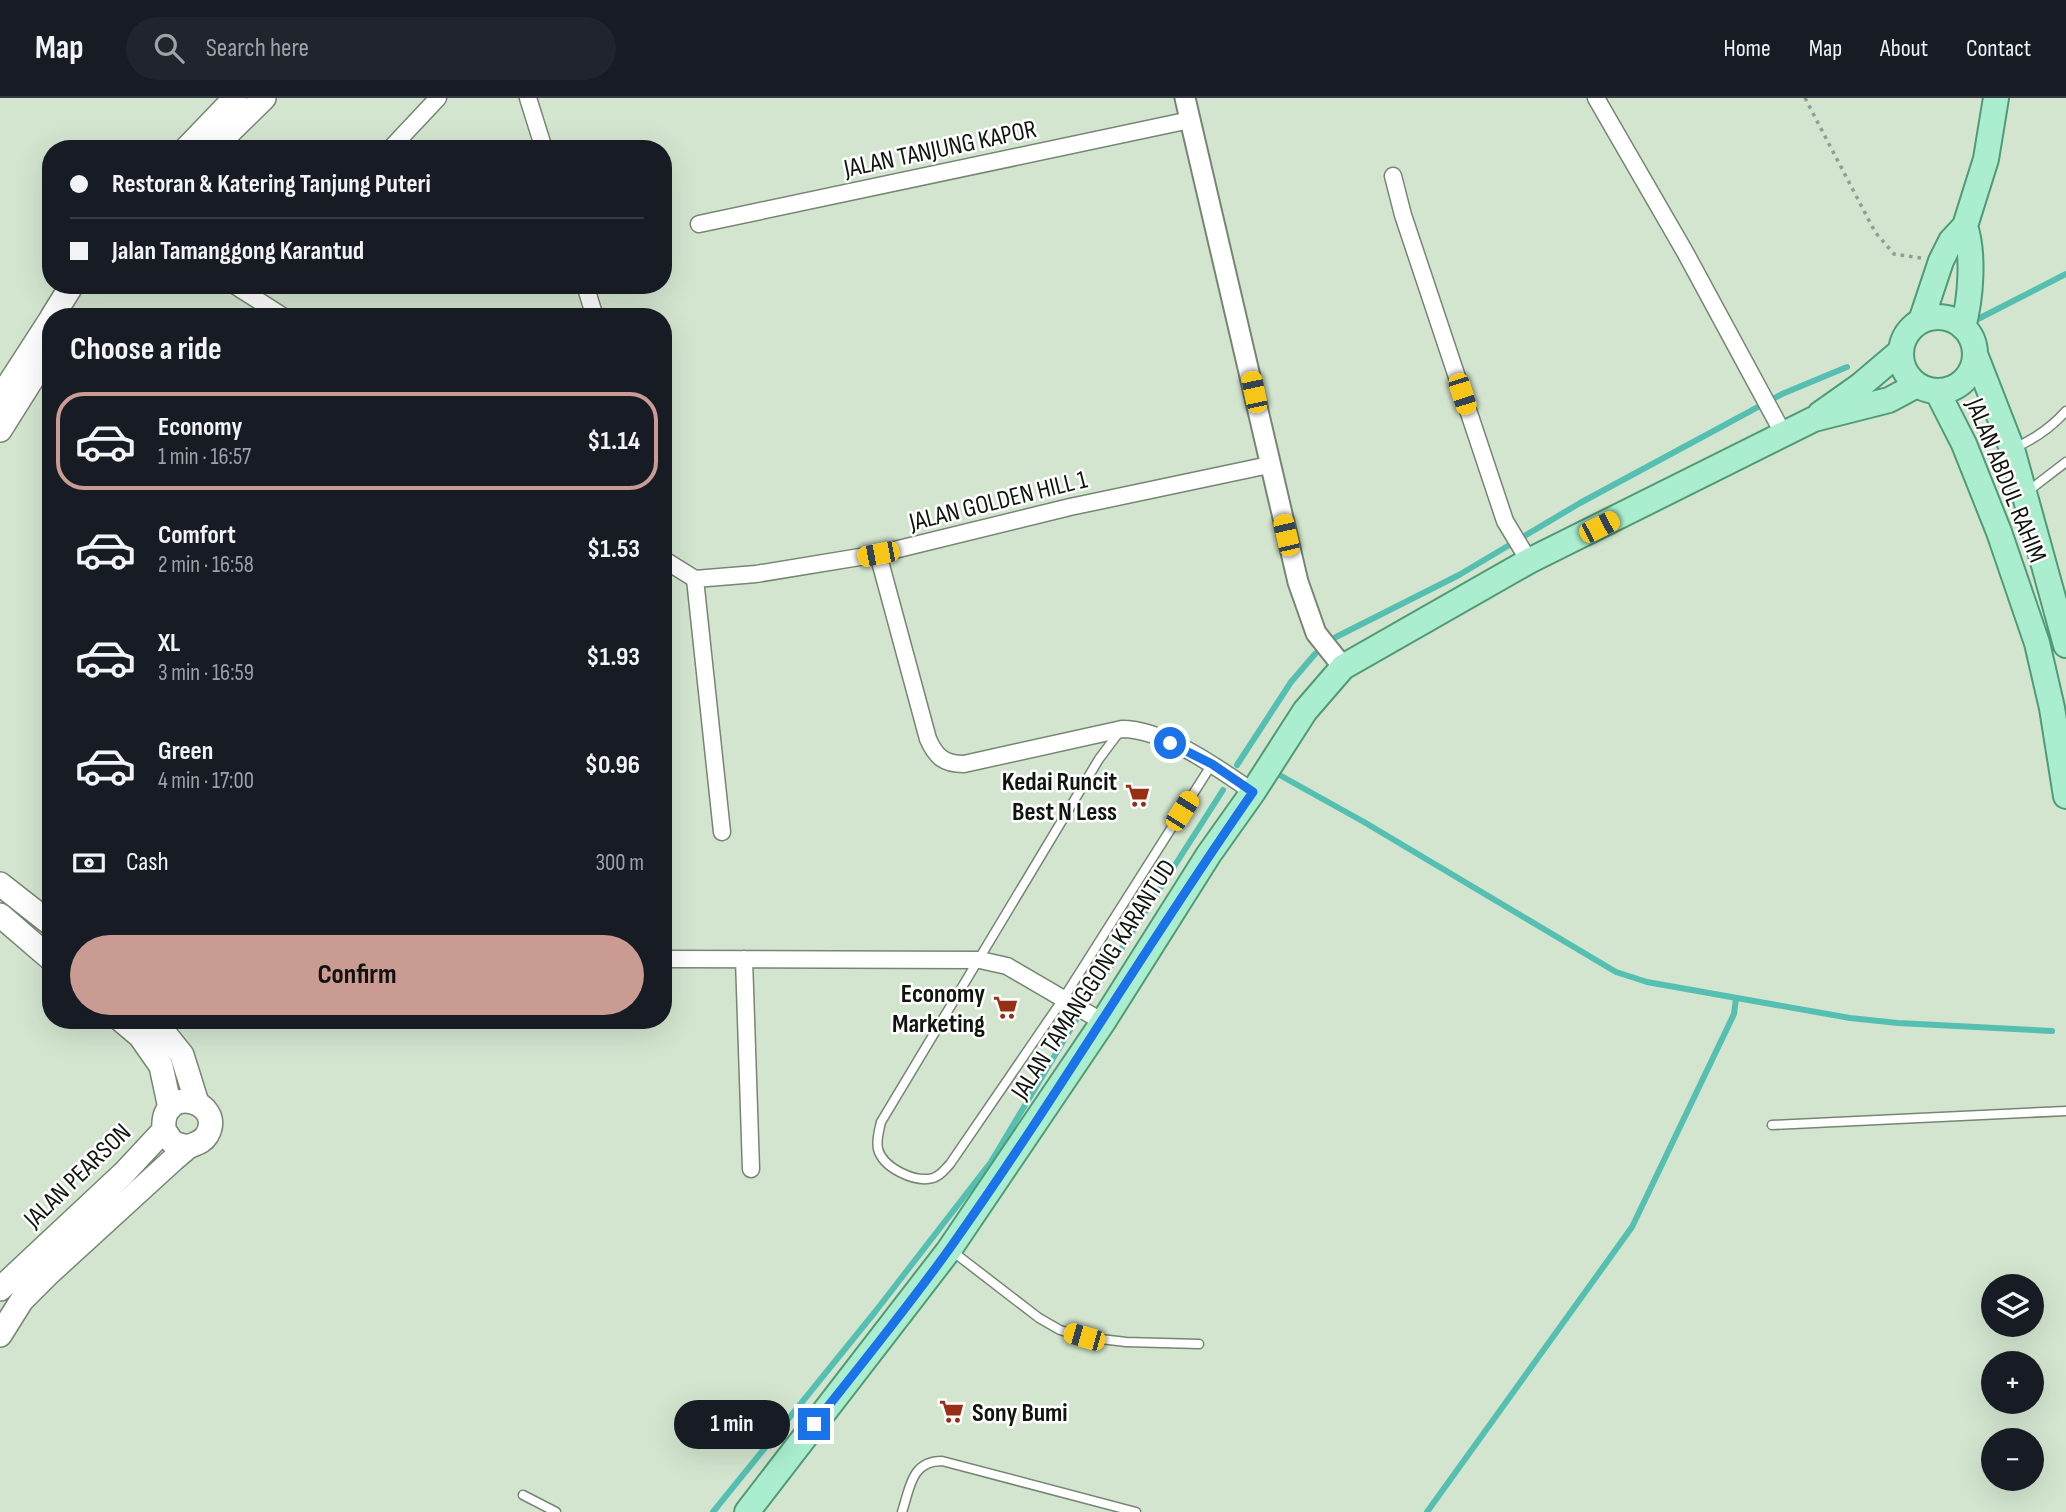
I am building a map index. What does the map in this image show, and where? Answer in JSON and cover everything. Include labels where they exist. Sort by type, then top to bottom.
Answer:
[{"type":"main road","points":[[195,140],[235,98]]},
{"type":"main road","points":[[221,140],[264,98]]},
{"type":"main road","points":[[1921,321],[1941,261],[1951,241],[1965,226],[1986,159],[1996,98]]},
{"type":"main road","points":[[1963,327],[1967,311],[1970,250],[1965,226]]},
{"type":"main road","points":[[1943,318],[1963,327],[1973,344],[1975,354],[1968,376],[1949,390],[1927,388],[1904,370],[1901,351],[1904,339],[1921,321],[1943,318]]},
{"type":"main road","points":[[0,398],[42,332]]},
{"type":"main road","name":"JALAN TAMANGGONG KARANTUD","points":[[1814,419],[1861,385],[1901,351]]},
{"type":"main road","name":"JALAN ABDUL RAHIM","points":[[1975,354],[2011,449],[2065,635]]},
{"type":"main road","points":[[0,430],[42,363]]},
{"type":"main road","name":"JALAN TAMANGGONG KARANTUD","points":[[747,1512],[949,1250],[1103,1022],[1209,854],[1305,711],[1343,667],[1525,554],[1774,416],[1814,419],[1927,388]]},
{"type":"main road","name":"JALAN ABDUL RAHIM","points":[[1927,388],[1964,444],[1999,532],[2029,621],[2052,708],[2066,796]]},
{"type":"main road","points":[[0,884],[42,917]]},
{"type":"main road","points":[[0,915],[42,951]]},
{"type":"main road","points":[[132,1029],[140,1036],[160,1066],[170,1108]]},
{"type":"main road","points":[[0,1335],[22,1300],[47,1275],[188,1147],[203,1140],[210,1128],[208,1114],[197,1103],[182,1055],[161,1029]]},
{"type":"main road","points":[[188,1147],[173,1143],[164,1130],[165,1114],[183,1101],[197,1103]]},
{"type":"main road","name":"JALAN PEARSON","points":[[0,1289],[124,1173],[164,1130]]},
{"type":"street","points":[[398,140],[438,98]]},
{"type":"street","points":[[528,98],[541,140]]},
{"type":"street","points":[[1185,98],[1298,582],[1316,633],[1343,667]]},
{"type":"street","points":[[1596,98],[1685,252],[1774,416]]},
{"type":"street","name":"JALAN TANJUNG KAPOR","points":[[699,224],[1190,120]]},
{"type":"street","points":[[1393,176],[1403,215],[1505,521],[1525,554]]},
{"type":"street","points":[[262,294],[275,308]]},
{"type":"street","name":"JALAN GOLDEN HILL 1","points":[[695,579],[756,574],[878,554],[1070,507],[1269,465]]},
{"type":"street","points":[[878,554],[928,739],[941,760],[964,764],[1122,729],[1149,732],[1212,764],[1253,792]]},
{"type":"street","points":[[672,565],[695,579],[722,832]]},
{"type":"street","points":[[672,959],[980,960],[1007,966],[1103,1022]]},
{"type":"street","points":[[744,959],[751,1169]]},
{"type":"lane","points":[[2011,449],[2034,439],[2053,426],[2066,411]]},
{"type":"lane","points":[[2025,495],[2066,462]]},
{"type":"lane","points":[[1122,729],[1098,759],[881,1122],[877,1147],[881,1158],[903,1173],[932,1179],[950,1164],[1063,999],[1212,764]]},
{"type":"lane","points":[[1772,1125],[2066,1111]]},
{"type":"lane","points":[[949,1250],[1039,1318],[1060,1330],[1084,1337],[1116,1341],[1199,1345]]},
{"type":"lane","points":[[902,1512],[915,1474],[920,1467],[935,1461],[1136,1512]]},
{"type":"lane","points":[[523,1495],[556,1512]]},
{"type":"path","points":[[1805,98],[1875,232],[1894,254],[1941,261]]},
{"type":"waterway","points":[[1978,319],[2066,274]]},
{"type":"waterway","points":[[1336,637],[1459,575],[1580,503],[1782,394],[1847,367]]},
{"type":"waterway","points":[[1237,765],[1291,682],[1315,654]]},
{"type":"waterway","points":[[1276,773],[1364,822],[1616,972],[1647,982],[1850,1018],[2052,1031]]},
{"type":"waterway","points":[[1090,998],[1223,790]]},
{"type":"waterway","points":[[1427,1512],[1632,1227],[1734,1014],[1736,998]]},
{"type":"waterway","points":[[713,1512],[875,1312],[991,1162],[1076,1020]]},
{"type":"place","name":"Kedai Runcit Best N Less","points":[[1137,796]]},
{"type":"place","name":"Economy Marketing","points":[[1005,1008]]},
{"type":"place","name":"Sony Bumi","points":[[952,1412]]},
{"type":"route","points":[[814,1424],[949,1250],[1103,1022],[1209,854],[1253,792],[1212,764],[1170,743]]}]
